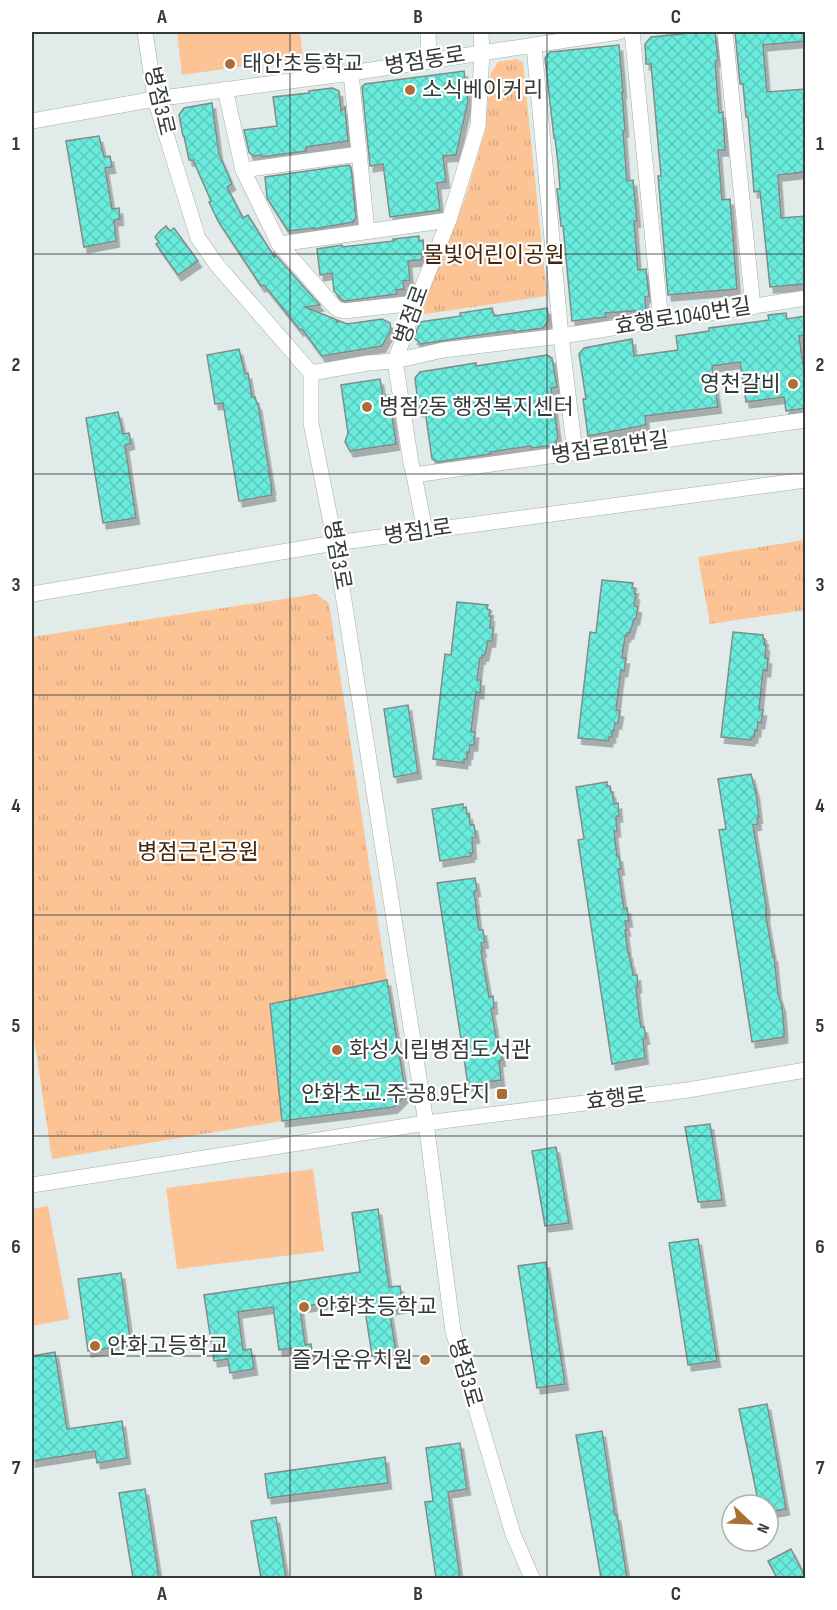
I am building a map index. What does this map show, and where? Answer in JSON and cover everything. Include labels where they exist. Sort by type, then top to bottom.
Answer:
[{"type":"street","name":"병점3로","points":[[146,32],[155,99],[198,238],[217,265],[311,373],[311,423],[335,543],[426,1124],[453,1331],[513,1534],[532,1578]]},
{"type":"street","points":[[428,32],[429,61]]},
{"type":"street","name":"병점로","points":[[425,531],[411,464],[395,361],[449,220],[478,126],[482,32]]},
{"type":"street","name":"병점동로","points":[[32,121],[155,99],[351,73],[619,32]]},
{"type":"street","points":[[632,32],[661,321]]},
{"type":"street","points":[[725,32],[753,307]]},
{"type":"street","points":[[534,46],[561,336],[575,453]]},
{"type":"street","points":[[351,73],[367,231]]},
{"type":"street","points":[[225,89],[243,170],[279,244],[337,309],[344,311],[416,303]]},
{"type":"street","points":[[243,170],[359,154]]},
{"type":"street","points":[[279,244],[449,220]]},
{"type":"street","name":"효행로1040번길","points":[[311,373],[368,363],[395,361],[442,350],[561,336],[806,298]]},
{"type":"street","name":"병점로81번길","points":[[414,475],[806,420]]},
{"type":"street","name":"병점1로","points":[[32,594],[335,543],[806,480]]},
{"type":"street","name":"효행로","points":[[426,1124],[688,1090],[806,1070]]},
{"type":"street","points":[[32,1185],[426,1124]]},
{"type":"green space","points":[[177,32],[300,32],[303,58],[182,75]]},
{"type":"green space","name":"물빛어린이공원","points":[[517,59],[523,63],[547,296],[419,315],[417,307],[465,199],[484,135],[491,73],[498,62]]},
{"type":"green space","points":[[805,540],[805,610],[710,624],[698,557]]},
{"type":"green space","name":"병점근린공원","points":[[316,594],[329,603],[387,980],[270,1004],[282,1121],[52,1159],[32,1025],[32,637]]},
{"type":"green space","points":[[313,1169],[324,1251],[177,1269],[166,1188]]},
{"type":"green space","points":[[48,1206],[69,1319],[32,1326],[32,1209]]},
{"type":"building","points":[[681,32],[715,32],[719,113],[723,112],[725,150],[718,150],[722,200],[730,199],[737,289],[668,295],[651,64],[646,64],[645,44],[651,37],[682,34]]},
{"type":"building","points":[[735,32],[806,32],[806,41],[763,45],[767,92],[806,89],[806,172],[778,175],[781,218],[806,216],[806,284],[770,287],[760,191],[754,192],[748,117],[746,117],[743,84],[740,84]]},
{"type":"building","points":[[619,45],[627,181],[633,180],[638,270],[646,269],[649,296],[645,297],[646,310],[605,313],[606,317],[572,321],[557,189],[560,189],[558,163],[545,58],[550,52]]},
{"type":"building","points":[[464,71],[468,101],[456,155],[443,156],[446,182],[437,183],[440,210],[390,217],[383,164],[370,166],[362,87],[365,84]]},
{"type":"building","points":[[332,88],[339,91],[341,111],[345,107],[348,141],[306,147],[306,151],[262,157],[262,155],[253,156],[249,152],[244,130],[277,126],[273,97]]},
{"type":"building","points":[[212,103],[219,154],[232,184],[227,187],[243,218],[248,215],[275,258],[274,253],[320,305],[305,307],[335,319],[338,323],[337,320],[347,324],[382,319],[390,323],[391,330],[382,346],[322,356],[264,285],[261,286],[218,221],[193,160],[189,160],[179,115],[184,108]]},
{"type":"building","points":[[99,136],[104,157],[110,156],[112,167],[105,168],[112,209],[119,208],[120,219],[114,220],[116,241],[84,247],[66,141]]},
{"type":"building","points":[[349,165],[356,218],[353,222],[288,231],[267,198],[265,177]]},
{"type":"building","points":[[166,226],[170,231],[174,228],[198,261],[178,275],[156,244],[159,242],[155,237]]},
{"type":"building","points":[[419,236],[419,241],[423,240],[424,249],[421,260],[408,261],[410,280],[403,281],[404,289],[396,290],[397,294],[345,301],[334,291],[332,273],[320,275],[317,249]]},
{"type":"building","points":[[492,308],[494,316],[547,308],[549,320],[543,328],[514,332],[514,330],[421,344],[414,338],[420,322],[461,316],[460,313]]},
{"type":"building","points":[[786,313],[787,319],[806,316],[806,335],[799,336],[806,386],[806,408],[786,411],[784,397],[746,402],[740,362],[712,366],[718,407],[645,416],[646,425],[588,436],[583,399],[586,399],[579,354],[584,348],[632,339],[634,356],[678,350],[676,336],[709,331],[709,328],[769,320],[768,315]]},
{"type":"building","points":[[239,349],[245,374],[248,373],[252,397],[255,397],[258,404],[272,495],[239,501],[223,403],[215,404],[207,355]]},
{"type":"building","points":[[547,355],[552,358],[557,387],[551,388],[558,438],[554,445],[490,452],[491,454],[438,462],[432,459],[425,410],[419,411],[415,378],[420,372]]},
{"type":"building","points":[[380,379],[383,396],[389,395],[396,444],[350,451],[345,442],[348,433],[341,385]]},
{"type":"building","points":[[118,412],[123,434],[129,433],[131,443],[125,445],[136,518],[103,523],[86,418]]},
{"type":"building","points":[[602,580],[633,583],[632,588],[635,588],[634,594],[636,594],[634,606],[638,607],[630,633],[625,636],[622,658],[626,658],[624,671],[621,670],[616,710],[620,711],[618,723],[615,723],[609,741],[578,738],[590,632],[596,633]]},
{"type":"building","points":[[457,602],[488,605],[487,609],[490,610],[489,616],[491,616],[490,628],[493,628],[492,641],[488,641],[485,655],[480,658],[477,680],[481,680],[480,693],[476,692],[471,732],[475,732],[474,745],[470,745],[464,763],[433,759],[445,654],[451,655]]},
{"type":"building","points":[[733,632],[763,635],[764,645],[766,645],[767,671],[763,670],[759,710],[763,710],[761,723],[758,722],[757,731],[755,730],[751,740],[721,737]]},
{"type":"building","points":[[408,705],[418,773],[394,777],[384,709]]},
{"type":"building","points":[[751,774],[759,817],[757,818],[758,824],[753,825],[784,1029],[784,1037],[752,1042],[719,830],[726,829],[718,779]]},
{"type":"building","points":[[607,782],[614,804],[618,803],[617,831],[614,831],[621,869],[618,869],[624,909],[627,908],[629,921],[625,921],[627,930],[625,930],[633,975],[637,975],[639,1014],[646,1038],[643,1039],[645,1058],[612,1064],[578,840],[584,839],[576,787]]},
{"type":"building","points":[[463,804],[463,808],[466,807],[467,814],[469,814],[470,825],[474,825],[476,837],[472,838],[473,853],[470,853],[471,856],[440,861],[432,809]]},
{"type":"building","points":[[475,878],[477,890],[474,891],[479,930],[483,930],[485,942],[481,943],[483,951],[481,951],[489,997],[493,996],[494,1008],[491,1009],[502,1060],[499,1061],[501,1080],[468,1085],[437,883]]},
{"type":"building","name":"화성시립병점도서관","points":[[387,980],[406,1095],[394,1107],[282,1121],[270,1004]]},
{"type":"building","points":[[710,1124],[722,1200],[698,1202],[685,1127]]},
{"type":"building","points":[[556,1147],[569,1223],[545,1226],[532,1151]]},
{"type":"building","points":[[378,1209],[389,1287],[400,1286],[403,1307],[389,1309],[396,1352],[372,1355],[363,1297],[300,1307],[305,1345],[311,1344],[313,1357],[294,1360],[292,1348],[279,1350],[273,1307],[238,1312],[243,1350],[251,1349],[254,1369],[230,1373],[228,1359],[214,1361],[204,1295],[360,1272],[352,1213]]},
{"type":"building","points":[[698,1239],[717,1361],[688,1365],[669,1243]]},
{"type":"building","points":[[546,1262],[565,1384],[537,1388],[518,1266]]},
{"type":"building","points":[[121,1273],[131,1345],[88,1351],[78,1279]]},
{"type":"building","points":[[55,1352],[67,1429],[122,1421],[127,1458],[97,1463],[95,1451],[32,1461],[32,1356]]},
{"type":"building","points":[[767,1404],[786,1509],[780,1510],[780,1493],[756,1493],[739,1409]]},
{"type":"building","points":[[602,1431],[627,1578],[601,1578],[576,1435]]},
{"type":"building","points":[[460,1443],[467,1489],[448,1492],[460,1578],[436,1578],[425,1502],[433,1501],[426,1448]]},
{"type":"building","points":[[385,1457],[388,1483],[268,1498],[265,1474]]},
{"type":"building","points":[[145,1489],[159,1578],[133,1578],[119,1493]]},
{"type":"building","points":[[276,1517],[286,1578],[261,1578],[251,1521]]},
{"type":"building","points":[[791,1549],[806,1578],[777,1578],[768,1561]]},
{"type":"place","name":"태안초등학교","points":[[230,64]]},
{"type":"place","name":"소식베이커리","points":[[410,90]]},
{"type":"place","name":"영천갈비","points":[[793,384]]},
{"type":"place","name":"병점2동 행정복지센터","points":[[367,407]]},
{"type":"place","name":"화성시립병점도서관","points":[[337,1050]]},
{"type":"place","name":"안화초교.주공8.9단지","points":[[502,1094]]},
{"type":"place","name":"안화초등학교","points":[[304,1307]]},
{"type":"place","name":"안화고등학교","points":[[95,1346]]},
{"type":"place","name":"즐거운유치원","points":[[425,1360]]}]
